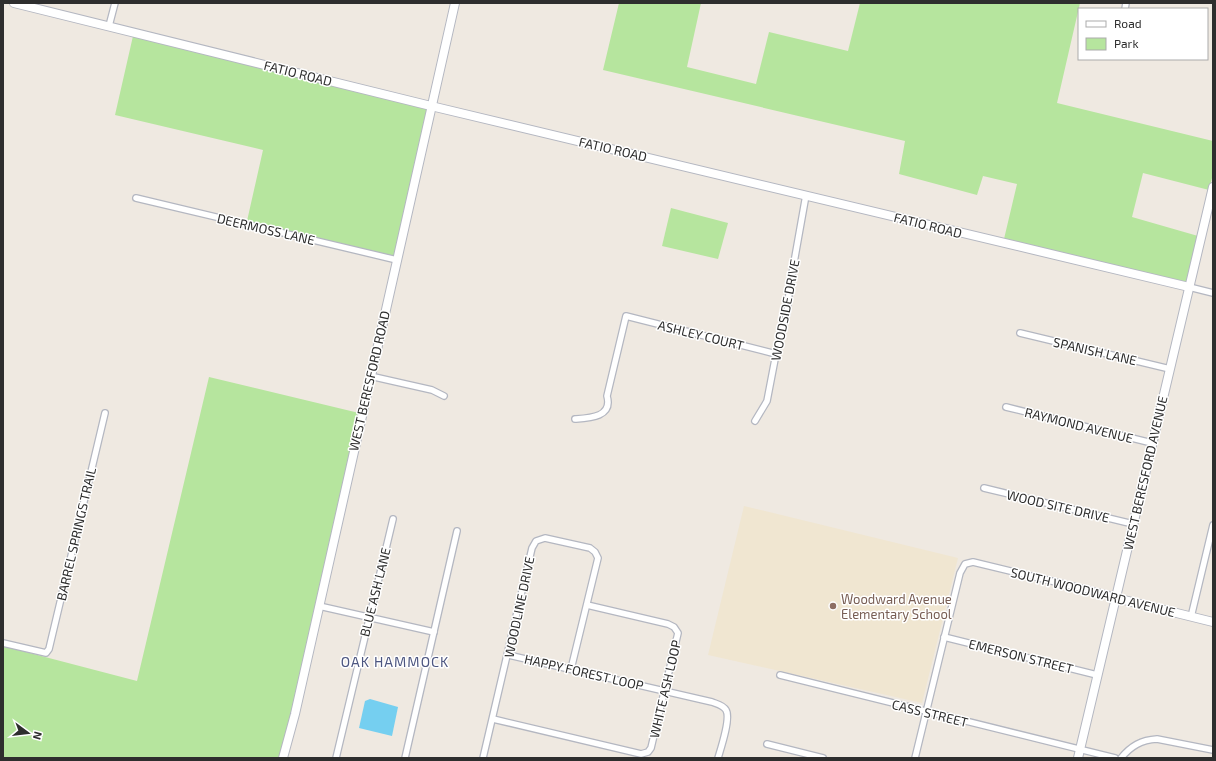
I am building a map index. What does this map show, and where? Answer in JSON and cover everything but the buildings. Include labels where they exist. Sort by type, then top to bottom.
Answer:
[{"type":"street","name":"FATIO ROAD","points":[[14,3],[432,106],[1213,293]]},
{"type":"street","points":[[109,26],[115,3]]},
{"type":"street","name":"WEST BERESFORD ROAD","points":[[283,758],[295,714],[455,3]]},
{"type":"street","name":"WEST BERESFORD AVENUE","points":[[1078,758],[1213,187]]},
{"type":"street","name":"WOODSIDE DRIVE","points":[[755,421],[767,401],[776,354],[787,312],[790,285],[806,195]]},
{"type":"street","name":"DEERMOSS LANE","points":[[136,198],[397,260]]},
{"type":"street","name":"ASHLEY COURT","points":[[575,419],[598,416],[608,408],[608,396],[626,316],[776,354]]},
{"type":"street","name":"SPANISH LANE","points":[[1020,334],[1170,369]]},
{"type":"street","points":[[370,376],[432,390],[444,396]]},
{"type":"street","name":"RAYMOND AVENUE","points":[[1006,407],[1152,443]]},
{"type":"street","name":"BARREL SPRINGS TRAIL","points":[[3,643],[46,653],[49,649],[105,413]]},
{"type":"street","name":"WOOD SITE DRIVE","points":[[984,488],[1133,524]]},
{"type":"street","name":"BLUE ASH LANE","points":[[336,758],[393,519]]},
{"type":"street","points":[[1191,617],[1213,525]]},
{"type":"street","points":[[405,758],[457,531]]},
{"type":"street","name":"WOODLINE DRIVE","points":[[483,758],[532,548],[536,541],[545,538],[590,548],[595,552],[598,558],[571,669]]},
{"type":"street","name":"SOUTH WOODWARD AVENUE","points":[[944,637],[960,573],[965,564],[973,562],[1213,622]]},
{"type":"street","name":"WHITE ASH LOOP","points":[[493,719],[641,754],[648,752],[651,748],[678,633],[674,627],[587,605]]},
{"type":"street","points":[[319,606],[434,632]]},
{"type":"street","points":[[916,758],[944,637]]},
{"type":"street","name":"EMERSON STREET","points":[[944,637],[1097,675]]},
{"type":"street","name":"HAPPY FOREST LOOP","points":[[508,655],[712,702],[722,706],[727,712],[727,720],[718,758]]},
{"type":"street","name":"CASS STREET","points":[[780,676],[1115,758]]},
{"type":"street","points":[[1121,758],[1134,745],[1148,740],[1172,740],[1213,750]]},
{"type":"street","points":[[767,744],[823,758]]},
{"type":"shaded area","name":"Woodward Avenue Elementary School","points":[[744,506],[958,558],[922,703],[708,655]]},
{"type":"green space","points":[[619,3],[701,3],[687,67],[756,84],[769,32],[848,51],[860,3],[1080,3],[1057,103],[1213,141],[1213,174],[1209,190],[1143,173],[1132,217],[1198,236],[1187,282],[1004,239],[1017,184],[983,176],[977,195],[899,174],[905,141],[603,70]]},
{"type":"green space","points":[[133,36],[428,108],[394,257],[247,221],[263,150],[115,115]]},
{"type":"green space","points":[[671,208],[728,223],[718,259],[662,246]]},
{"type":"green space","points":[[209,377],[359,413],[292,714],[280,758],[3,758],[3,646],[137,681]]},
{"type":"water","points":[[370,699],[398,707],[392,736],[359,728],[365,701]]},
{"type":"place","name":"Woodward Avenue Elementary School","points":[[833,606]]},
{"type":"district","name":"OAK HAMMOCK","points":[[395,662]]}]
